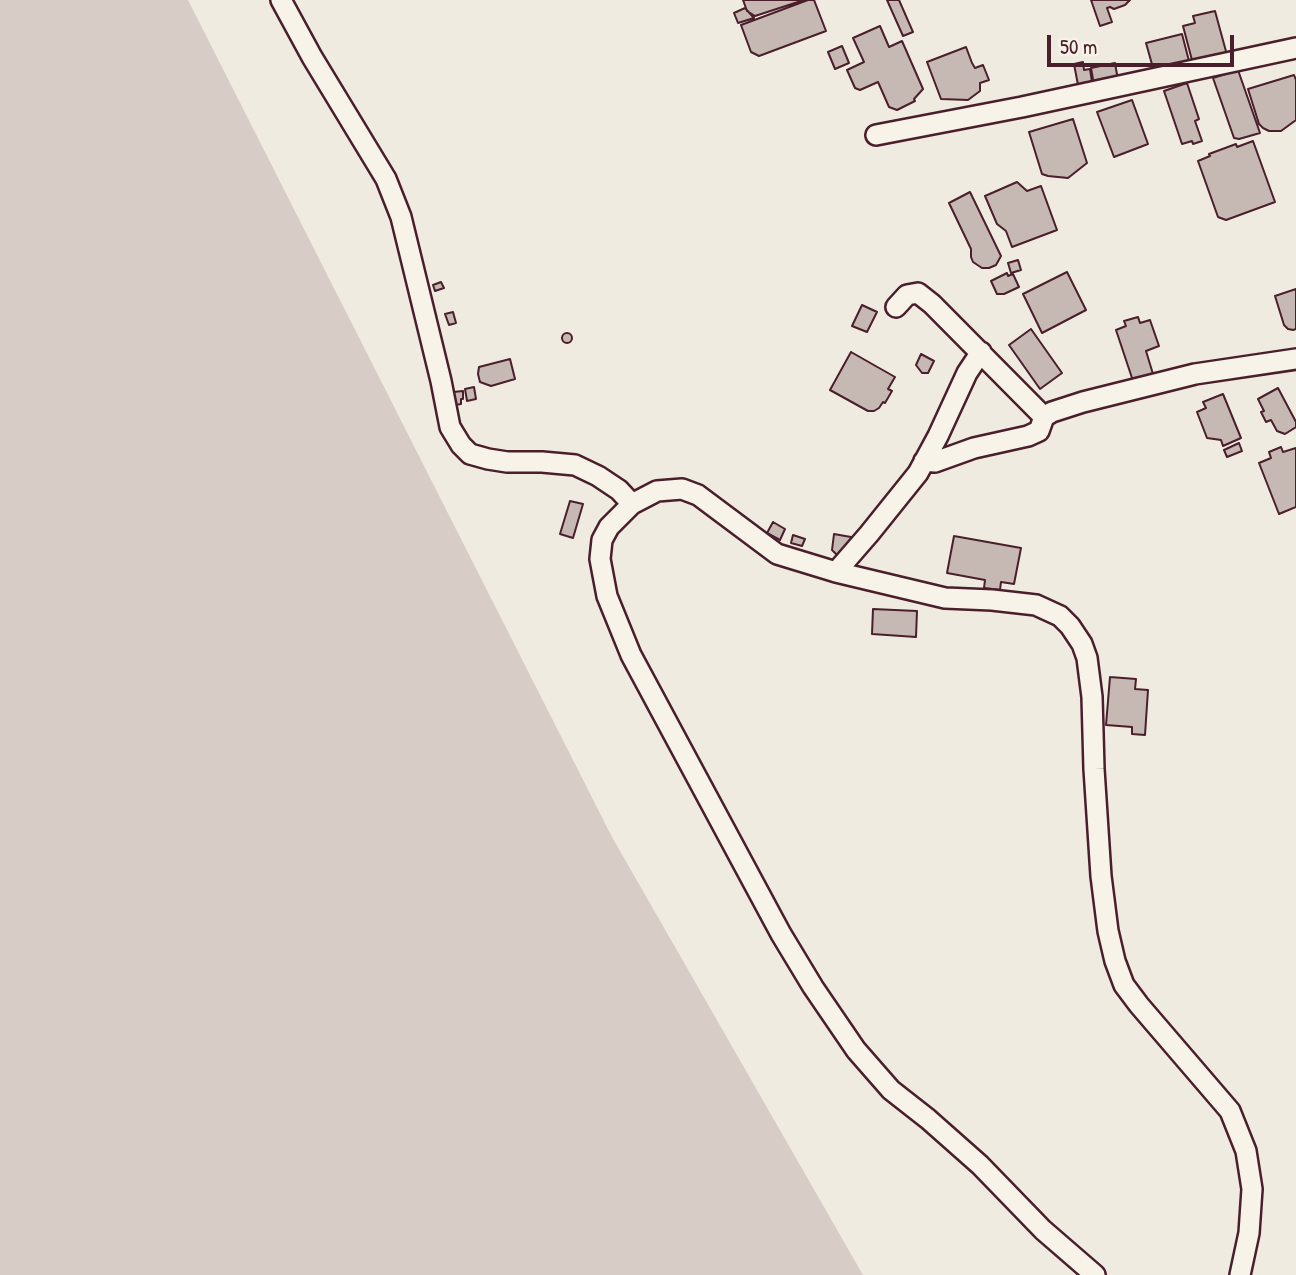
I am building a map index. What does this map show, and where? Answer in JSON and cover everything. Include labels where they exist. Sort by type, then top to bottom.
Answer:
[{"type":"street","points":[[281,0],[312,57],[386,179],[401,217],[450,427],[461,445],[470,454],[488,459],[507,462],[542,461],[575,466],[598,476],[619,490],[632,504]]},
{"type":"street","points":[[876,135],[1022,107],[1296,48]]},
{"type":"street","points":[[896,307],[907,295],[918,293],[981,352],[1044,417]]},
{"type":"street","points":[[836,572],[918,473],[967,373],[981,352]]},
{"type":"street","points":[[925,460],[935,462],[975,448],[1028,436],[1039,430],[1044,417],[1052,412],[1083,402],[1195,374],[1296,359]]},
{"type":"street","points":[[1095,1275],[1043,1230],[980,1165],[891,1090],[856,1050],[781,934],[631,655],[607,596],[600,559],[602,540],[609,527],[632,504],[657,491],[682,489],[698,495],[778,554],[836,572],[944,598],[1036,605],[1060,616],[1070,625],[1087,658],[1092,696],[1101,876],[1115,961],[1124,985],[1139,1006],[1230,1111],[1246,1151],[1252,1189],[1249,1233],[1240,1275]]},
{"type":"shaded area","points":[[0,0],[188,0],[612,837],[863,1275],[0,1275]]},
{"type":"building","points":[[743,0],[804,0],[755,16],[747,11]]},
{"type":"building","points":[[814,0],[826,31],[759,56],[751,52],[741,25]]},
{"type":"building","points":[[887,0],[899,0],[913,32],[903,36]]},
{"type":"building","points":[[1091,0],[1130,0],[1114,9],[1107,8],[1112,22],[1100,26]]},
{"type":"building","points":[[745,8],[754,18],[738,23],[734,13]]},
{"type":"building","points":[[1215,11],[1227,55],[1193,64],[1183,26],[1195,23],[1193,16]]},
{"type":"building","points":[[880,26],[889,47],[902,41],[923,89],[915,101],[897,110],[889,107],[878,82],[860,90],[855,88],[847,70],[864,62],[853,38]]},
{"type":"building","points":[[1182,34],[1189,66],[1155,75],[1146,43]]},
{"type":"building","points":[[842,46],[849,63],[835,69],[828,52]]},
{"type":"building","points":[[966,47],[975,68],[983,65],[989,80],[980,83],[980,91],[968,100],[941,99],[927,62]]},
{"type":"building","points":[[1083,62],[1084,70],[1090,69],[1092,82],[1088,86],[1078,85],[1074,64]]},
{"type":"building","points":[[1115,63],[1118,80],[1094,85],[1091,68]]},
{"type":"building","points":[[1238,70],[1260,133],[1239,139],[1234,138],[1213,78]]},
{"type":"building","points":[[1294,75],[1296,120],[1281,131],[1263,128],[1259,124],[1248,89]]},
{"type":"building","points":[[1187,83],[1199,119],[1195,121],[1202,141],[1193,144],[1192,141],[1182,144],[1164,91]]},
{"type":"building","points":[[1132,100],[1148,144],[1114,157],[1097,112]]},
{"type":"building","points":[[1073,119],[1087,163],[1068,178],[1042,174],[1029,132]]},
{"type":"building","points":[[1253,141],[1275,202],[1226,220],[1218,217],[1198,161],[1236,144],[1237,147]]},
{"type":"building","points":[[1017,182],[1027,191],[1041,186],[1057,230],[1012,247],[1006,231],[997,224],[985,196]]},
{"type":"building","points":[[970,192],[1001,256],[996,265],[989,268],[982,268],[973,262],[971,249],[949,203]]},
{"type":"building","points":[[1018,260],[1021,270],[1011,273],[1008,263]]},
{"type":"building","points":[[1067,272],[1086,310],[1042,333],[1023,294]]},
{"type":"building","points":[[1007,273],[1008,276],[1013,274],[1019,287],[1004,294],[997,294],[991,281]]},
{"type":"building","points":[[441,282],[444,288],[435,291],[433,285]]},
{"type":"building","points":[[1296,289],[1296,329],[1293,330],[1284,325],[1275,296]]},
{"type":"building","points":[[862,305],[877,312],[867,332],[852,326]]},
{"type":"building","points":[[453,312],[456,323],[449,325],[445,314]]},
{"type":"building","points":[[1138,317],[1140,323],[1150,320],[1159,346],[1146,351],[1153,374],[1133,381],[1116,330],[1126,326],[1124,321]]},
{"type":"building","points":[[1031,329],[1062,373],[1040,389],[1009,345]]},
{"type":"building","points":[[567,333],[571,334],[571,342],[567,343],[563,342],[562,338],[563,334]]},
{"type":"building","points":[[851,352],[895,377],[888,389],[892,391],[885,403],[874,411],[868,411],[830,390]]},
{"type":"building","points":[[921,354],[934,361],[928,373],[922,373],[916,365]]},
{"type":"building","points":[[510,359],[515,379],[491,386],[480,382],[479,367]]},
{"type":"building","points":[[474,387],[476,399],[467,401],[465,389]]},
{"type":"building","points":[[1278,388],[1296,422],[1296,427],[1285,434],[1277,431],[1271,420],[1266,422],[1258,399]]},
{"type":"building","points":[[463,391],[461,404],[455,405],[453,392]]},
{"type":"building","points":[[1223,394],[1241,438],[1223,446],[1221,440],[1207,438],[1197,412],[1206,408],[1203,402]]},
{"type":"building","points":[[1239,443],[1242,451],[1227,457],[1224,450]]},
{"type":"building","points":[[1281,447],[1283,452],[1296,448],[1296,507],[1279,514],[1259,463],[1271,458],[1269,452]]},
{"type":"building","points":[[570,501],[583,504],[573,538],[560,534]]},
{"type":"building","points":[[773,522],[785,529],[780,540],[767,533]]},
{"type":"building","points":[[834,534],[851,537],[844,556],[832,550]]},
{"type":"building","points":[[793,535],[805,539],[802,546],[791,543]]},
{"type":"building","points":[[954,536],[1021,548],[1014,584],[1001,582],[1000,590],[984,588],[985,580],[947,573]]},
{"type":"building","points":[[873,609],[917,611],[916,637],[872,634]]},
{"type":"building","points":[[1110,677],[1136,679],[1135,689],[1148,690],[1145,735],[1132,734],[1132,727],[1106,725]]}]
